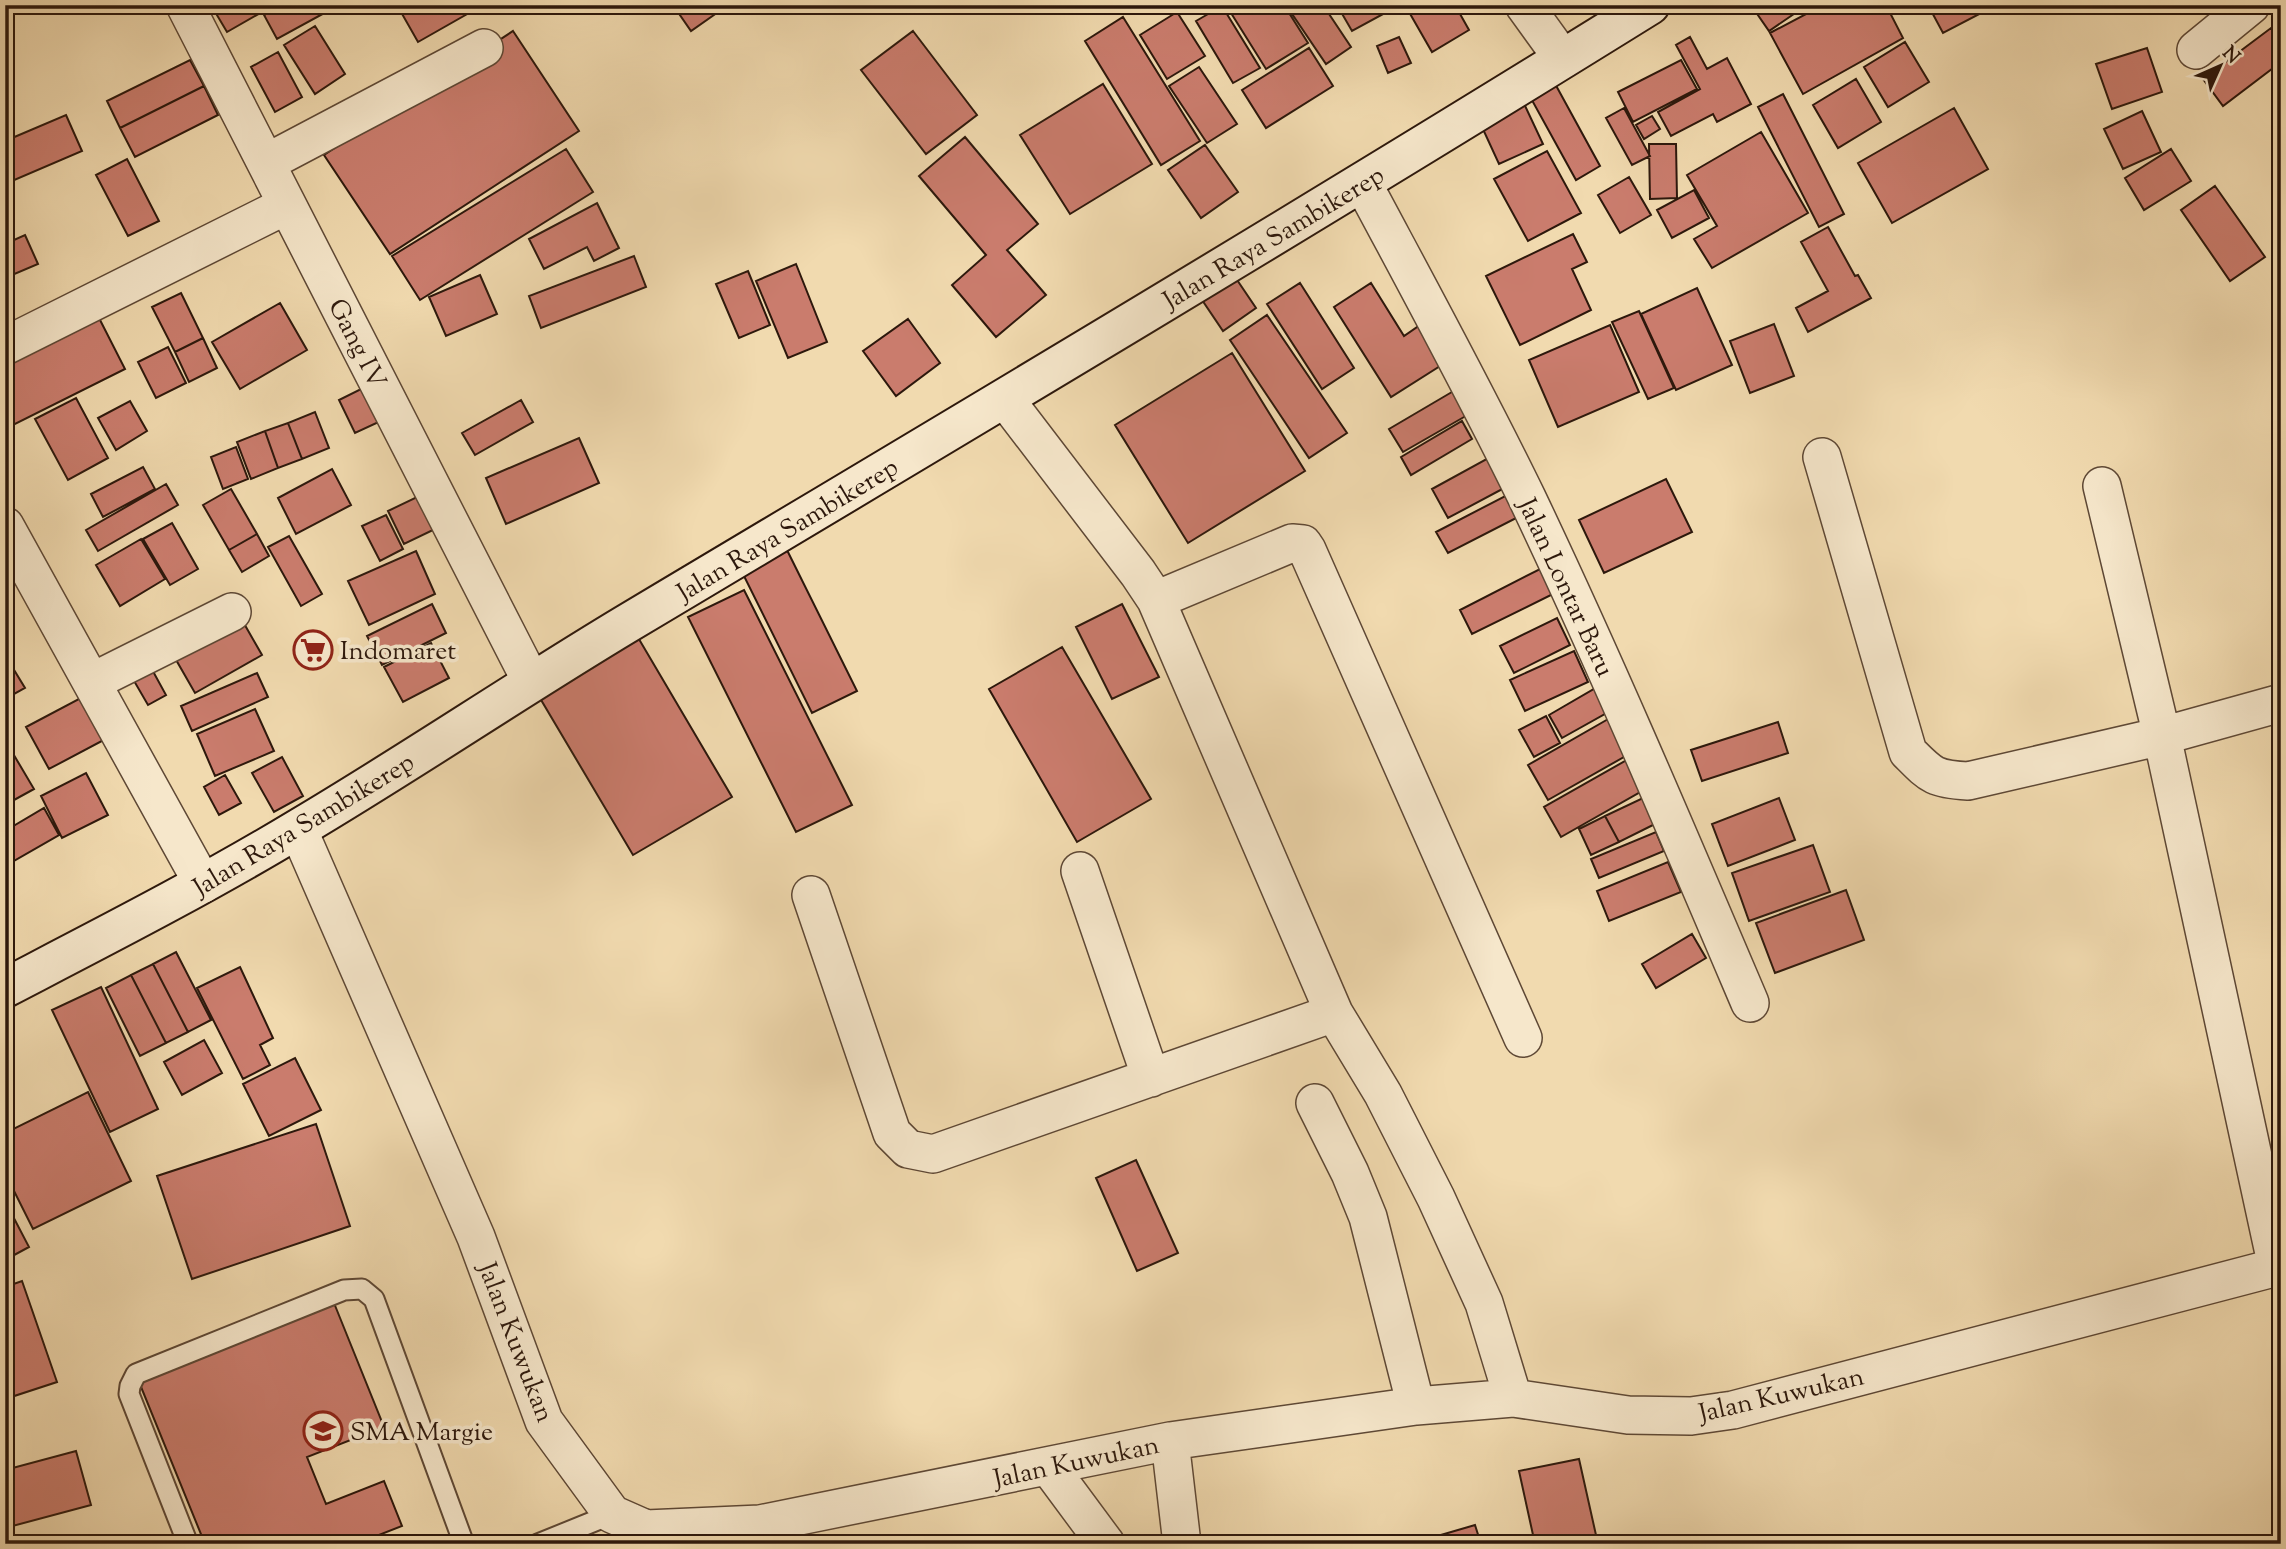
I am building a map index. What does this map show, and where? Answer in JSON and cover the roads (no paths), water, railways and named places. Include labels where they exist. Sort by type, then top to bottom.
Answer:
[{"type":"street","name":"Gang IV","points":[[185,5],[531,681]]},
{"type":"street","points":[[1524,5],[1563,59]]},
{"type":"street","name":"Jalan Raya Sambikerep","points":[[5,988],[203,884],[298,829],[531,681],[1005,399],[1650,5]]},
{"type":"street","points":[[2196,50],[2251,5]]},
{"type":"street","points":[[266,163],[484,48]]},
{"type":"street","name":"Jalan Lontar Baru","points":[[1362,183],[1476,396],[1527,499],[1641,748],[1750,1003]]},
{"type":"street","points":[[5,346],[287,205]]},
{"type":"street","points":[[1005,399],[1156,600],[1334,1013],[1383,1094],[1436,1198],[1483,1303],[1513,1398]]},
{"type":"street","points":[[1822,457],[1908,752],[1931,775],[1968,781],[2162,736],[2281,703]]},
{"type":"street","points":[[2102,486],[2162,736],[2279,1267]]},
{"type":"street","points":[[5,526],[203,884]]},
{"type":"street","points":[[1156,600],[1292,543],[1303,544],[1523,1038]]},
{"type":"street","points":[[92,682],[232,612]]},
{"type":"street","name":"Jalan Kuwukan","points":[[298,829],[476,1237],[544,1421],[612,1514],[641,1537],[761,1534],[1170,1441],[1416,1406],[1513,1398],[1628,1415],[1690,1416],[1733,1410],[2279,1267]]},
{"type":"street","points":[[1080,871],[1151,1078]]},
{"type":"street","points":[[811,895],[892,1133],[908,1149],[933,1154],[1334,1013]]},
{"type":"street","points":[[1315,1103],[1350,1172],[1368,1217],[1416,1406]]},
{"type":"street","points":[[1170,1441],[1182,1544]]},
{"type":"street","points":[[1049,1467],[1106,1544]]},
{"type":"lane","points":[[188,1544],[129,1394],[136,1374],[344,1290],[362,1289],[374,1299],[464,1544]]},
{"type":"lane","points":[[538,1544],[612,1514]]},
{"type":"place","name":"Indomaret","points":[[313,650]]},
{"type":"place","name":"SMA Margie","points":[[323,1431]]}]
